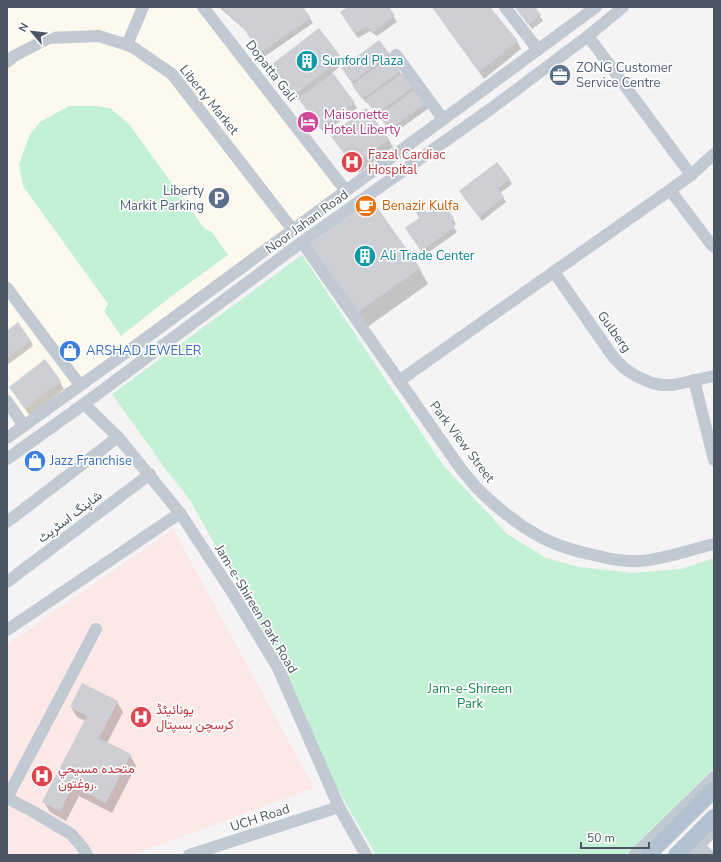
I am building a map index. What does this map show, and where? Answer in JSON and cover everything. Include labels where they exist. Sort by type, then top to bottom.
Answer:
[{"type":"main road","points":[[648,855],[714,790]]},
{"type":"main road","points":[[676,855],[714,817]]},
{"type":"street","points":[[127,45],[143,7]]},
{"type":"street","name":"Dopatta Gali","points":[[203,7],[346,191]]},
{"type":"street","points":[[505,7],[538,50]]},
{"type":"street","name":"Noor Jahan Road","points":[[7,438],[596,7]]},
{"type":"street","name":"Noor Jahan Road","points":[[7,459],[84,404],[302,242],[492,108],[588,36],[623,7]]},
{"type":"street","name":"Liberty Market","points":[[7,62],[14,56],[50,38],[99,36],[134,48],[172,74],[293,230]]},
{"type":"street","points":[[588,36],[691,175]]},
{"type":"street","points":[[396,55],[443,119]]},
{"type":"street","points":[[399,381],[691,175],[714,154]]},
{"type":"street","points":[[670,190],[714,247]]},
{"type":"street","name":"Park View Street","points":[[302,242],[461,469],[478,489],[495,505],[518,522],[537,535],[551,542],[585,553],[621,561],[639,561],[668,557],[714,544]]},
{"type":"street","name":"Gulberg","points":[[554,272],[614,358],[624,368],[636,376],[652,383],[662,385],[714,376]]},
{"type":"street","points":[[7,288],[80,385]]},
{"type":"street","points":[[694,380],[714,460]]},
{"type":"street","points":[[7,401],[24,426]]},
{"type":"street","name":"Jam-e-Shireen Park Road","points":[[84,404],[118,437],[150,474],[180,513],[230,590],[278,668],[339,807],[366,855]]},
{"type":"street","points":[[7,522],[118,437]]},
{"type":"street","name":"شاپنگ اسٹریٹ","points":[[7,582],[150,474]]},
{"type":"street","points":[[7,630],[180,513]]},
{"type":"street","points":[[7,633],[38,614],[50,601]]},
{"type":"street","points":[[87,855],[71,834],[32,810],[7,798],[96,629]]},
{"type":"street","points":[[634,855],[714,777]]},
{"type":"street","name":"UCH Road","points":[[189,855],[339,807]]},
{"type":"street","points":[[689,855],[714,830]]},
{"type":"street","points":[[699,846],[708,855]]},
{"type":"shaded area","points":[[7,7],[203,7],[344,190],[24,426],[7,402]]},
{"type":"shaded area","name":"یونائیٹڈ کرسچن ہسپتال","points":[[173,529],[314,788],[132,855],[7,855],[7,645]]},
{"type":"green space","points":[[69,106],[96,106],[110,108],[129,124],[204,228],[212,232],[228,255],[173,295],[121,336],[104,311],[108,304],[23,186],[19,164],[30,134],[40,122]]},
{"type":"green space","name":"Jam-e-Shireen Park","points":[[302,255],[443,465],[507,534],[546,558],[579,567],[633,573],[681,569],[714,558],[714,768],[625,855],[376,855],[335,785],[282,664],[190,500],[167,471],[112,394]]},
{"type":"building","points":[[221,7],[303,7],[311,18],[260,53],[242,26]]},
{"type":"building","points":[[348,7],[389,7],[395,16],[373,32],[367,26],[355,34],[340,12]]},
{"type":"building","points":[[432,7],[490,7],[518,41],[479,72]]},
{"type":"building","points":[[515,7],[535,7],[541,15],[528,25]]},
{"type":"building","name":"Sunford Plaza","points":[[319,28],[342,58],[294,95],[271,65]]},
{"type":"building","points":[[379,40],[390,54],[352,82],[341,68]]},
{"type":"building","points":[[390,57],[400,71],[362,99],[352,85]]},
{"type":"building","points":[[404,72],[414,86],[376,114],[365,100]]},
{"type":"building","points":[[333,73],[355,103],[320,129],[298,98]]},
{"type":"building","points":[[417,88],[427,102],[389,130],[379,116]]},
{"type":"building","points":[[366,108],[389,139],[354,166],[330,135]]},
{"type":"building","points":[[497,162],[510,179],[498,188],[504,197],[479,217],[459,191]]},
{"type":"building","name":"Ali Trade Center","points":[[372,200],[420,268],[357,313],[310,244]]},
{"type":"building","points":[[439,204],[444,210],[447,208],[454,218],[451,221],[455,227],[421,251],[405,228],[419,218],[416,212],[423,207],[427,213]]},
{"type":"building","points":[[18,322],[31,341],[7,358],[7,331]]},
{"type":"building","points":[[45,359],[61,381],[25,409],[9,387]]},
{"type":"building","points":[[82,683],[118,701],[99,738],[131,754],[106,803],[73,786],[60,811],[42,802],[87,716],[70,707]]},
{"type":"place","name":"Sunford Plaza","points":[[307,61]]},
{"type":"place","name":"ZONG Customer Service Centre","points":[[560,75]]},
{"type":"place","name":"Maisonette Hotel Liberty","points":[[308,122]]},
{"type":"place","name":"Fazal Cardiac Hospital","points":[[352,162]]},
{"type":"place","name":"Liberty Markit Parking","points":[[219,198]]},
{"type":"place","name":"Benazir Kulfa","points":[[366,206]]},
{"type":"place","name":"Ali Trade Center","points":[[365,256]]},
{"type":"place","name":"ARSHAD JEWELER","points":[[70,351]]},
{"type":"place","name":"Jazz Franchise","points":[[35,461]]},
{"type":"place","name":"یونائیٹڈ کرسچن ہسپتال","points":[[141,717]]},
{"type":"place","name":"متحده مسیحي روغتون.","points":[[42,776]]}]
